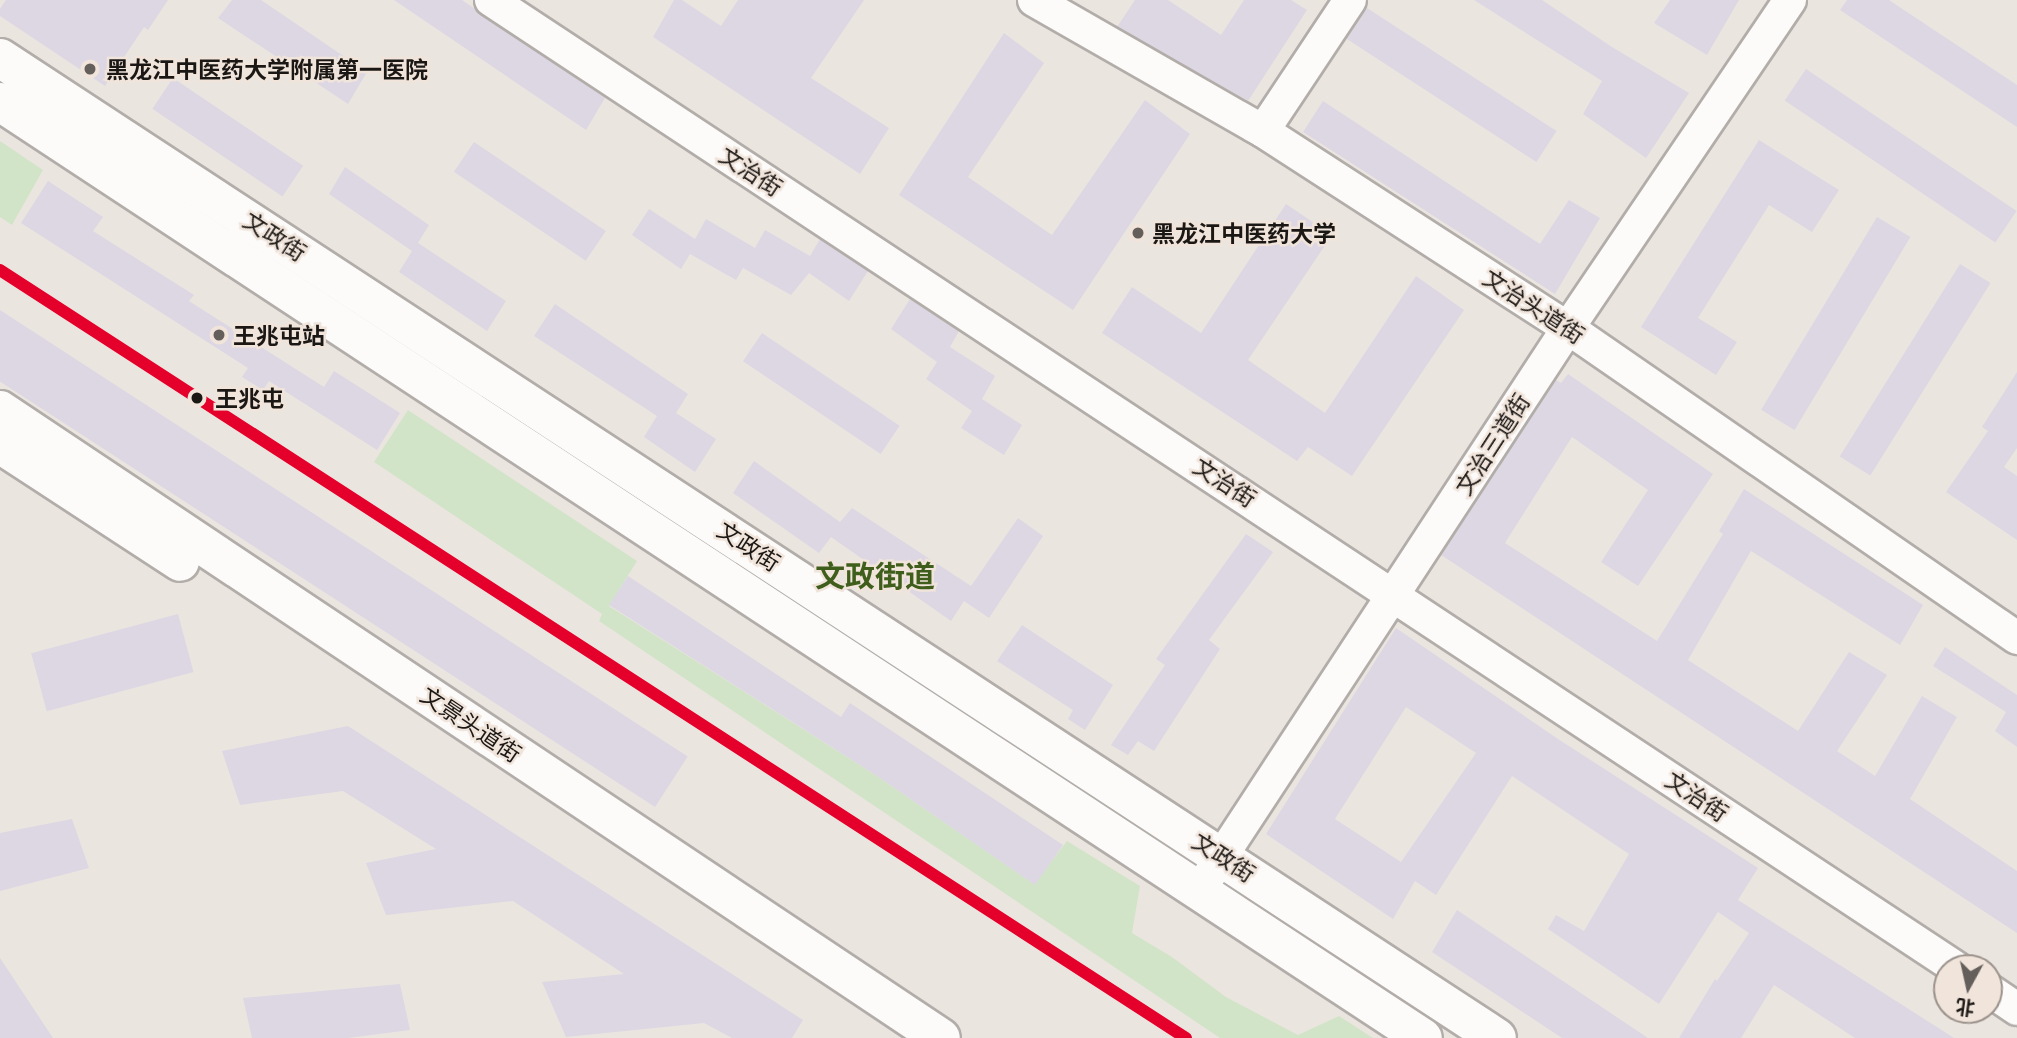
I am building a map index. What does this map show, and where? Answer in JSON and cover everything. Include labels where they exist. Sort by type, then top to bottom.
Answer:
[{"type":"main road","name":"文政街","points":[[0,58],[1222,855],[1497,1038]]},
{"type":"main road","name":"文政街","points":[[0,102],[1423,1038]]},
{"type":"main road","name":"文景头道街","points":[[0,410],[942,1038]]},
{"type":"main road","name":"文景头道街","points":[[0,444],[905,1038]]},
{"type":"street","name":"文治街","points":[[491,0],[1395,594],[1935,954]]},
{"type":"street","name":"文治头道街","points":[[1034,0],[1263,131],[1567,328],[2017,638]]},
{"type":"street","points":[[1263,131],[1350,0]]},
{"type":"street","name":"文治三道街","points":[[1199,891],[1567,328],[1790,0]]},
{"type":"green space","points":[[0,141],[43,170],[12,225],[0,217]]},
{"type":"green space","points":[[408,410],[637,561],[609,606],[877,776],[1034,884],[1067,841],[1140,886],[1132,933],[1172,957],[1226,997],[1298,1035],[1339,1016],[1373,1038],[1220,1038],[599,621],[602,614],[374,462]]},
{"type":"building","name":"黑龙江中医药大学附属第一医院","points":[[6,0],[168,0],[148,30],[144,27],[105,86],[0,16],[0,9]]},
{"type":"building","points":[[232,0],[261,0],[367,72],[348,104],[218,18]]},
{"type":"building","points":[[394,0],[462,0],[605,98],[586,130]]},
{"type":"building","points":[[674,0],[682,0],[721,26],[738,0],[864,0],[811,78],[889,128],[860,174],[653,37]]},
{"type":"building","points":[[1135,0],[1168,0],[1221,35],[1244,0],[1291,0],[1307,10],[1248,101],[1117,27]]},
{"type":"building","points":[[1474,0],[1542,0],[1612,47],[1689,93],[1646,158],[1583,114],[1602,81]]},
{"type":"building","points":[[1670,0],[1739,0],[1707,55],[1654,23]]},
{"type":"building","points":[[1847,0],[1889,0],[2017,85],[2017,127],[1840,10]]},
{"type":"building","points":[[1367,8],[1557,131],[1536,162],[1347,39]]},
{"type":"building","points":[[1004,33],[1044,63],[968,177],[1052,235],[1145,100],[1190,134],[1073,310],[899,195]]},
{"type":"building","points":[[1806,69],[2017,211],[1995,243],[1785,101]]},
{"type":"building","points":[[173,78],[303,166],[282,196],[152,109]]},
{"type":"building","points":[[1323,101],[1540,244],[1569,200],[1600,218],[1555,294],[1303,132]]},
{"type":"building","points":[[1759,140],[1839,190],[1812,232],[1769,205],[1698,318],[1737,342],[1716,375],[1641,327]]},
{"type":"building","points":[[474,142],[606,231],[586,261],[454,172]]},
{"type":"building","points":[[345,167],[429,225],[418,243],[506,301],[487,331],[399,272],[412,251],[329,194]]},
{"type":"building","name":"王兆屯站","points":[[48,181],[103,217],[93,231],[194,295],[189,301],[324,387],[334,371],[400,413],[377,450],[269,381],[263,390],[242,377],[248,368],[21,223]]},
{"type":"building","points":[[1286,204],[1332,235],[1248,360],[1325,413],[1416,276],[1464,310],[1352,476],[1308,447],[1297,461],[1102,333],[1132,287],[1201,333]]},
{"type":"building","points":[[649,209],[695,239],[706,219],[755,248],[765,230],[810,256],[820,239],[868,271],[849,301],[809,273],[791,295],[743,268],[736,280],[690,254],[681,269],[632,235]]},
{"type":"building","points":[[1877,217],[1910,237],[1795,430],[1761,410]]},
{"type":"building","points":[[1960,264],[1991,283],[1870,476],[1840,457]]},
{"type":"building","points":[[910,299],[959,331],[950,347],[995,376],[982,399],[1022,425],[1004,455],[961,428],[972,411],[926,379],[937,362],[891,329]]},
{"type":"building","points":[[555,304],[688,394],[676,413],[716,439],[695,472],[644,437],[657,416],[534,336]]},
{"type":"building","points":[[0,310],[688,757],[655,807],[0,382]]},
{"type":"building","points":[[762,333],[900,426],[881,454],[743,361]]},
{"type":"building","points":[[2017,372],[2017,448],[2004,467],[2017,476],[2017,540],[1946,492],[1988,431],[1982,427]]},
{"type":"building","points":[[1568,374],[1713,474],[1638,586],[1601,562],[1648,490],[1572,437],[1505,543],[1657,641],[1723,534],[1719,531],[1744,489],[1923,605],[1900,645],[1751,551],[1688,660],[1798,731],[1849,652],[1887,675],[1837,751],[1875,776],[1922,696],[1957,717],[1910,799],[2017,871],[2017,933],[1441,555],[1556,380],[1561,383]]},
{"type":"building","points":[[754,461],[840,522],[852,508],[971,586],[1018,518],[1043,536],[989,618],[964,601],[951,621],[831,537],[819,553],[733,493]]},
{"type":"building","points":[[1246,534],[1273,552],[1209,640],[1220,649],[1154,751],[1138,741],[1128,755],[1111,745],[1165,665],[1156,659]]},
{"type":"building","points":[[628,576],[841,717],[850,703],[1063,845],[1035,885],[877,776],[609,605]]},
{"type":"building","points":[[178,614],[194,672],[47,711],[31,653]]},
{"type":"building","points":[[1022,625],[1113,685],[1085,730],[1068,719],[1073,710],[997,661]]},
{"type":"building","points":[[1396,628],[1558,739],[1758,868],[1738,900],[1954,1038],[1855,1038],[1774,985],[1741,1038],[1679,1038],[1715,979],[1717,981],[1749,933],[1718,912],[1659,1004],[1548,929],[1556,915],[1584,931],[1629,854],[1512,776],[1436,895],[1415,881],[1393,919],[1266,834]],"holes":[[[1406,707],[1476,753],[1401,862],[1335,819]]]},
{"type":"building","points":[[1945,647],[2017,695],[2017,747],[1995,731],[2006,712],[1933,666]]},
{"type":"building","points":[[348,726],[803,1020],[792,1038],[732,1038],[704,1023],[566,1037],[542,982],[624,974],[513,901],[386,915],[366,863],[436,849],[343,791],[240,805],[222,751]]},
{"type":"building","points":[[72,819],[89,868],[0,891],[0,833]]},
{"type":"building","points":[[1457,910],[1648,1038],[1562,1038],[1432,952]]},
{"type":"building","points":[[0,958],[53,1038],[0,1038]]},
{"type":"building","points":[[400,984],[410,1030],[348,1038],[252,1038],[243,998]]},
{"type":"transit line","points":[[0,270],[1186,1038]]},
{"type":"place","name":"黑龙江中医药大学附属第一医院","points":[[90,69]]},
{"type":"place","name":"黑龙江中医药大学","points":[[1138,233]]},
{"type":"place","name":"王兆屯站","points":[[219,335]]},
{"type":"place","name":"王兆屯","points":[[197,398]]},
{"type":"district","name":"文政街道","points":[[875,575]]}]
